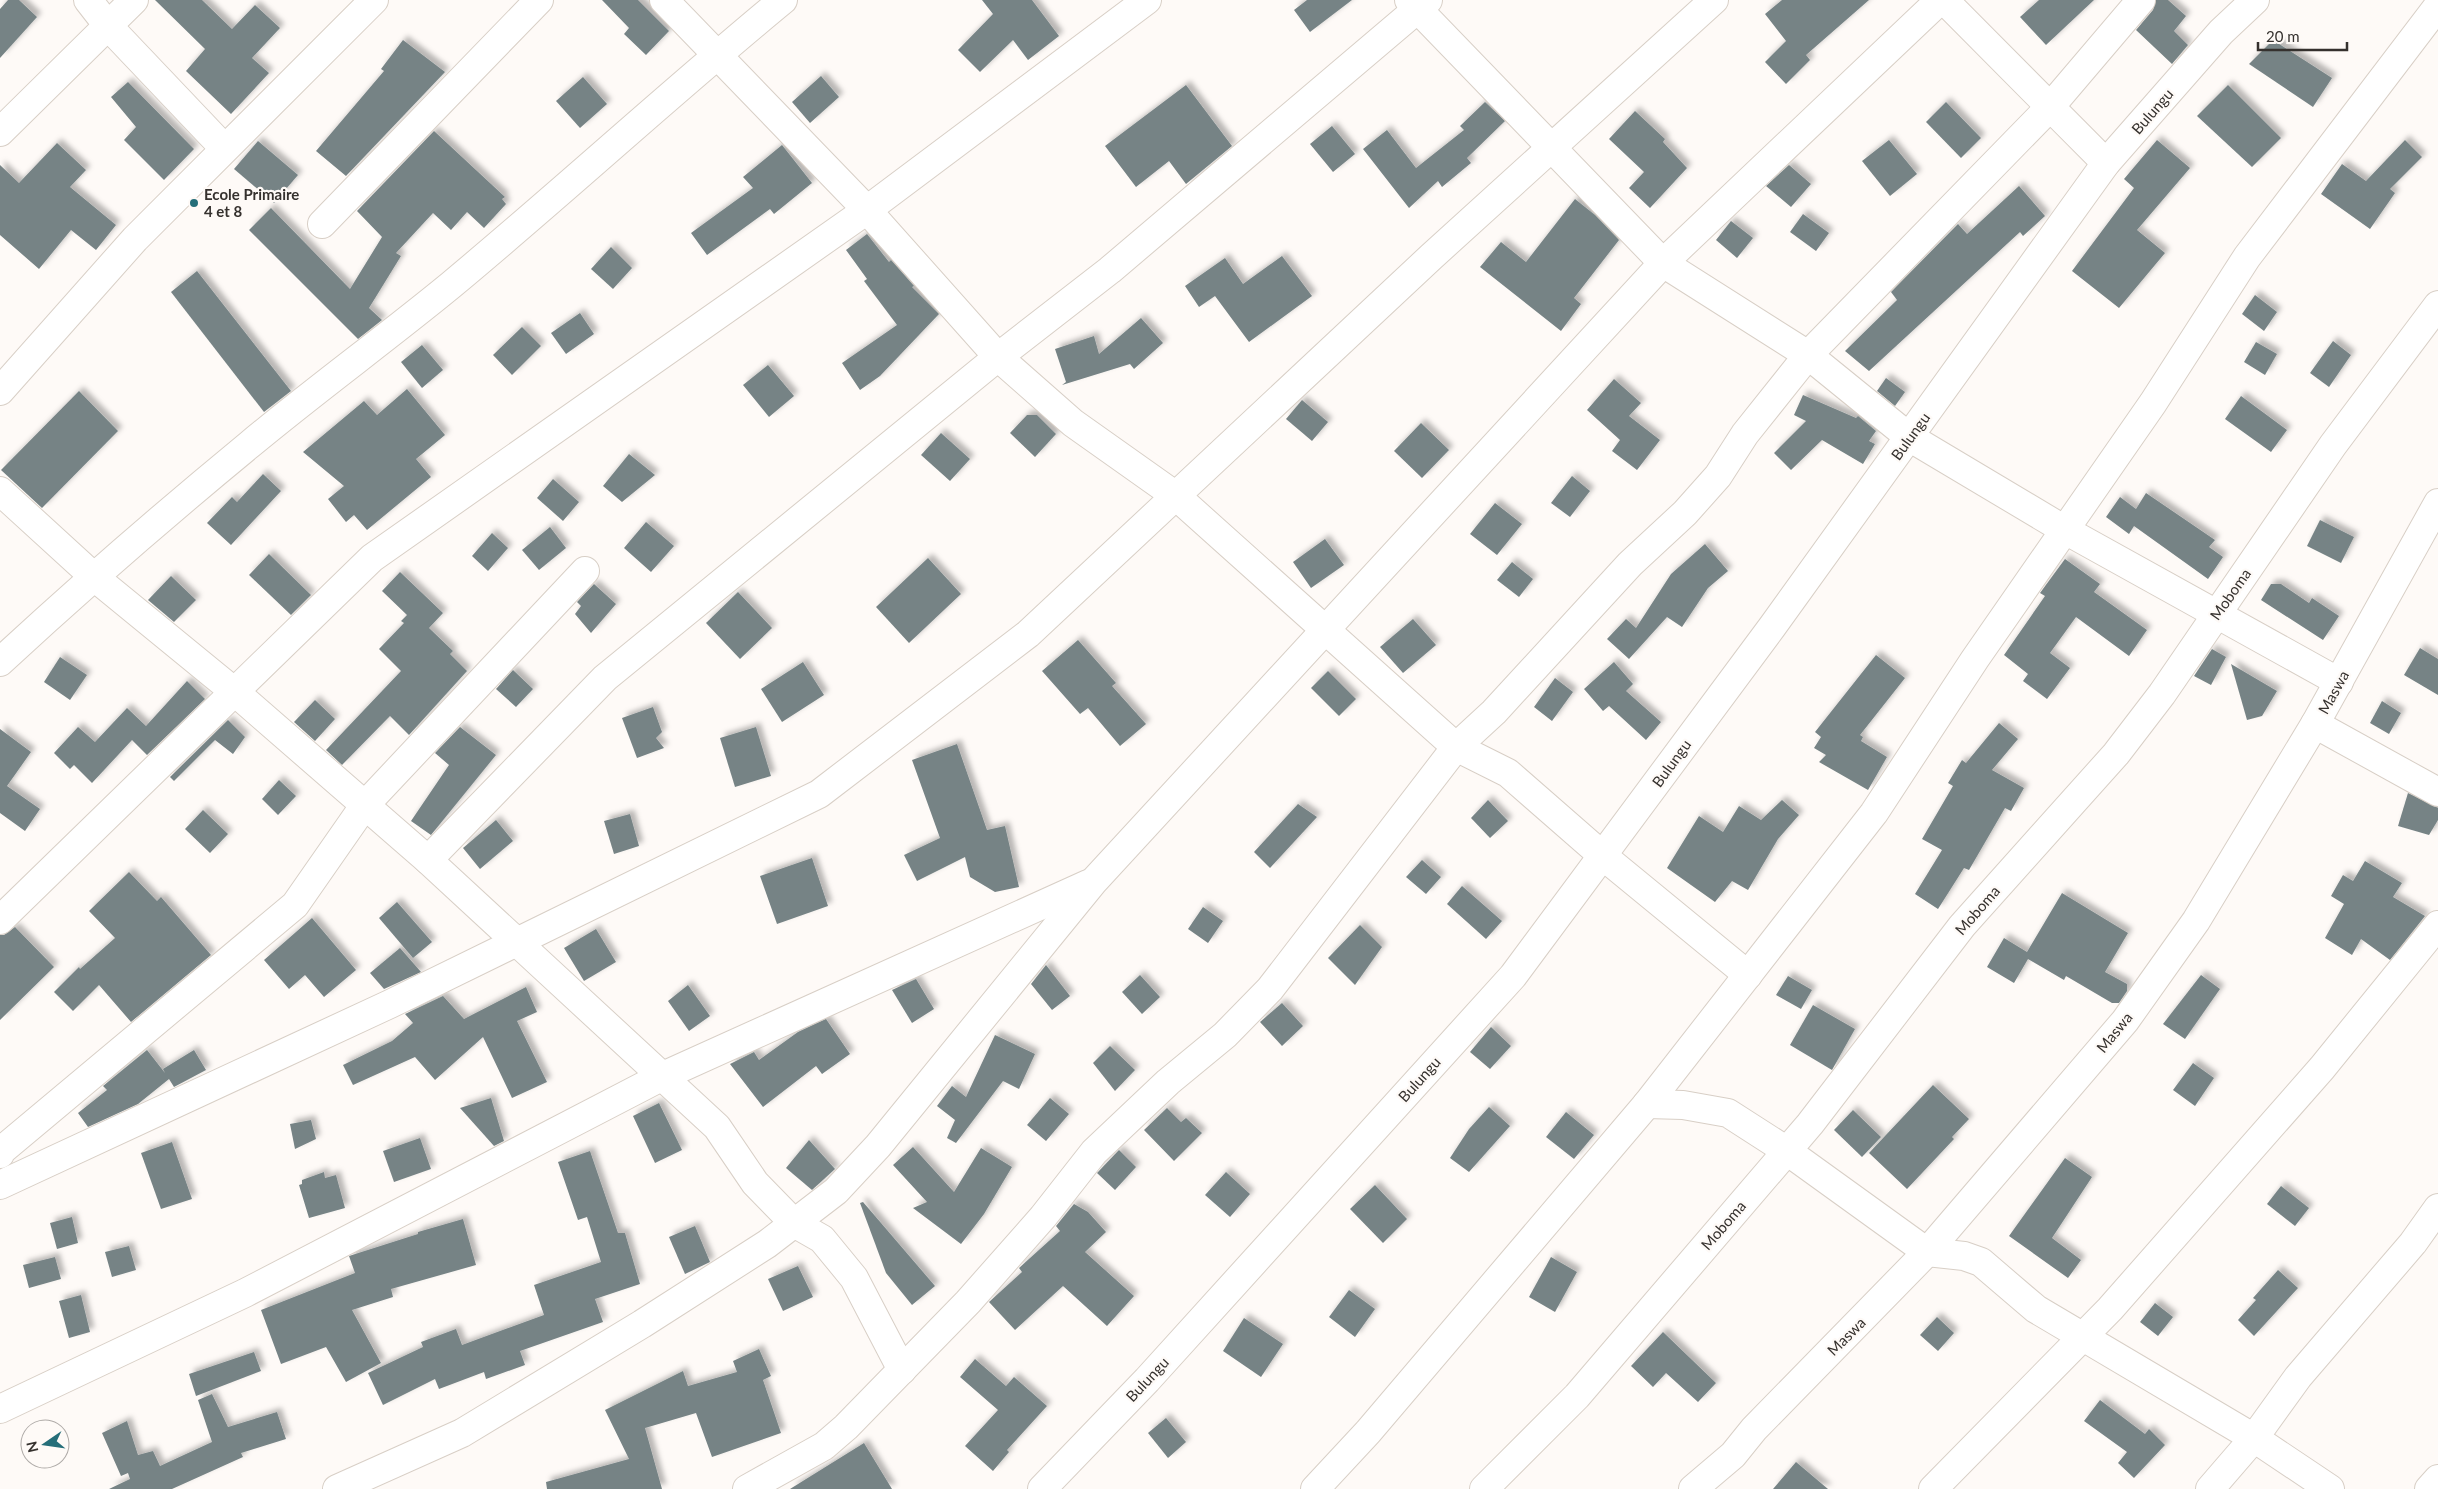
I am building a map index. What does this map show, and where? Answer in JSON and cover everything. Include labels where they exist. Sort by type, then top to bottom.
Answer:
[{"type":"street","points":[[88,0],[109,27],[224,148]]},
{"type":"street","points":[[0,132],[109,27],[134,0]]},
{"type":"street","points":[[0,391],[135,239],[374,0]]},
{"type":"street","points":[[322,224],[539,0]]},
{"type":"street","points":[[664,0],[718,53],[868,210],[998,357],[1073,423],[1176,496],[1325,632],[1456,747],[1508,773],[1603,856],[1748,975]]},
{"type":"street","points":[[0,662],[93,576],[249,444],[389,336],[528,222],[718,53],[783,0]]},
{"type":"street","points":[[0,920],[236,693],[372,558],[868,210],[1147,0]]},
{"type":"street","points":[[0,1185],[381,1008],[819,794],[1028,634],[1431,257],[1714,0]]},
{"type":"street","points":[[337,1489],[462,1433],[642,1324],[767,1244],[836,1191],[878,1146],[1094,881],[1664,263],[1942,0],[2106,163]]},
{"type":"street","points":[[747,1489],[824,1446],[842,1431],[968,1302],[1043,1218],[1094,1152],[1168,1082],[1225,1035],[1270,989],[1456,747],[1494,712],[1630,564],[1685,513],[1718,476],[1745,434],[1808,355],[2050,107],[2141,0]]},
{"type":"street","name":"Bulungu","points":[[1042,1489],[1147,1380],[1514,976],[1909,437],[2106,163],[2221,32],[2255,0]]},
{"type":"street","points":[[428,860],[605,678],[998,357],[1110,270],[1418,3],[1552,149],[1664,263],[1808,355],[1909,437],[2065,530],[2339,682]]},
{"type":"street","points":[[1315,1489],[1368,1432],[1647,1104],[1874,813],[1975,659],[2152,404],[2247,257],[2438,6]]},
{"type":"street","name":"Moboma","points":[[1484,1489],[1577,1396],[1787,1151],[1962,926],[2116,754],[2162,694],[2333,445],[2438,305]]},
{"type":"street","points":[[0,491],[93,576],[236,693],[428,860],[514,943],[663,1076],[717,1127],[755,1183],[794,1223],[822,1239],[854,1278],[902,1370]]},
{"type":"street","name":"Maswa","points":[[1693,1489],[1733,1455],[1754,1429],[1927,1252],[2124,1021],[2196,921],[2315,724],[2438,503]]},
{"type":"street","points":[[0,1151],[295,905],[364,806],[585,571]]},
{"type":"street","points":[[2315,724],[2438,792]]},
{"type":"street","points":[[0,1409],[245,1293],[663,1076],[1094,881]]},
{"type":"street","points":[[1933,1489],[2110,1309],[2316,1075],[2438,925]]},
{"type":"street","points":[[1647,1104],[1683,1105],[1728,1113],[1787,1151],[1927,1252],[1964,1256],[1981,1262],[2036,1309],[2082,1338],[2254,1438],[2330,1489]]},
{"type":"street","points":[[2210,1489],[2254,1438],[2298,1377],[2414,1243],[2438,1208]]},
{"type":"street","points":[[2429,1489],[2438,1479]]},
{"type":"building","points":[[8,0],[19,0],[37,17],[0,58],[0,9]]},
{"type":"building","points":[[155,0],[202,0],[232,29],[255,5],[280,28],[252,58],[269,73],[231,114],[186,71],[205,49]]},
{"type":"building","points":[[602,0],[638,0],[669,31],[646,55],[624,34],[629,28]]},
{"type":"building","points":[[982,0],[1032,0],[1059,36],[1028,60],[1013,40],[980,72],[958,50],[993,14]]},
{"type":"building","points":[[1307,0],[1352,0],[1310,32],[1294,10]]},
{"type":"building","points":[[1782,0],[1869,0],[1806,55],[1810,60],[1786,84],[1765,62],[1786,41],[1765,14]]},
{"type":"building","points":[[2039,0],[2094,0],[2046,45],[2020,17]]},
{"type":"building","points":[[2156,0],[2168,0],[2186,16],[2174,31],[2188,45],[2172,64],[2136,30],[2153,10]]},
{"type":"building","points":[[403,40],[445,72],[346,176],[316,151],[384,71],[381,69]]},
{"type":"building","points":[[2273,40],[2332,78],[2313,107],[2249,64]]},
{"type":"building","points":[[821,76],[839,97],[810,123],[792,102]]},
{"type":"building","points":[[583,77],[607,104],[580,128],[556,101]]},
{"type":"building","points":[[128,82],[194,149],[164,180],[124,140],[136,127],[111,97]]},
{"type":"building","points":[[1186,85],[1232,146],[1186,184],[1169,161],[1136,187],[1105,146]]},
{"type":"building","points":[[2228,85],[2281,138],[2252,167],[2197,116]]},
{"type":"building","points":[[1485,102],[1505,121],[1467,158],[1471,163],[1442,187],[1438,181],[1409,208],[1363,149],[1387,130],[1416,168],[1464,130],[1460,126]]},
{"type":"building","points":[[1946,102],[1981,138],[1961,158],[1926,122]]},
{"type":"building","points":[[1635,111],[1665,139],[1663,142],[1687,168],[1650,208],[1629,188],[1644,172],[1609,139]]},
{"type":"building","points":[[1332,126],[1355,154],[1333,172],[1310,144]]},
{"type":"building","points":[[434,131],[505,197],[502,199],[506,204],[484,228],[467,212],[451,230],[433,213],[396,253],[401,256],[369,308],[382,320],[358,339],[249,230],[271,208],[350,289],[382,237],[357,211]]},
{"type":"building","points":[[1889,140],[1917,174],[1890,196],[1862,161]]},
{"type":"building","points":[[2157,140],[2190,168],[2137,230],[2165,253],[2119,308],[2072,271],[2134,188],[2124,179]]},
{"type":"building","points":[[2405,140],[2422,157],[2390,189],[2395,193],[2370,229],[2321,194],[2342,164],[2366,181]]},
{"type":"building","points":[[258,141],[298,175],[274,203],[234,169]]},
{"type":"building","points":[[57,143],[86,170],[70,187],[116,225],[96,250],[71,230],[39,269],[0,235],[0,165],[19,183]]},
{"type":"building","points":[[782,145],[812,183],[774,214],[770,209],[707,255],[691,233],[753,188],[743,177]]},
{"type":"building","points":[[1789,165],[1811,184],[1791,207],[1766,186]]},
{"type":"building","points":[[2019,186],[2045,216],[2023,236],[2020,232],[1869,371],[1845,351],[1897,300],[1891,292],[1958,224],[1967,234]]},
{"type":"building","points":[[1575,199],[1595,215],[1619,240],[1574,298],[1581,304],[1561,331],[1480,267],[1501,242],[1526,262]]},
{"type":"building","points":[[1803,214],[1829,233],[1816,251],[1790,232]]},
{"type":"building","points":[[1731,221],[1753,238],[1737,258],[1716,240]]},
{"type":"building","points":[[867,234],[889,262],[891,260],[914,286],[912,287],[939,314],[880,376],[860,390],[842,363],[897,325],[864,281],[867,279],[846,250]]},
{"type":"building","points":[[611,247],[632,268],[613,289],[591,269]]},
{"type":"building","points":[[1282,256],[1312,296],[1249,342],[1215,296],[1199,307],[1185,286],[1225,258],[1243,284]]},
{"type":"building","points":[[197,271],[291,391],[264,412],[171,292]]},
{"type":"building","points":[[2255,295],[2277,312],[2264,331],[2242,314]]},
{"type":"building","points":[[580,313],[594,334],[566,354],[551,333]]},
{"type":"building","points":[[1141,318],[1163,343],[1134,369],[1130,364],[1062,385],[1066,382],[1055,349],[1094,336],[1099,354]]},
{"type":"building","points":[[522,327],[541,346],[512,375],[493,355]]},
{"type":"building","points":[[2333,341],[2351,355],[2329,387],[2310,373]]},
{"type":"building","points":[[2256,342],[2277,354],[2265,375],[2244,362]]},
{"type":"building","points":[[422,345],[443,370],[422,388],[401,362]]},
{"type":"building","points":[[768,365],[794,396],[769,417],[743,385]]},
{"type":"building","points":[[1886,378],[1905,392],[1895,406],[1877,391]]},
{"type":"building","points":[[1614,379],[1641,403],[1629,416],[1660,440],[1637,470],[1612,451],[1620,440],[1587,410]]},
{"type":"building","points":[[407,389],[445,435],[416,459],[431,477],[367,530],[354,515],[346,522],[328,499],[344,486],[303,452],[364,401],[377,415]]},
{"type":"building","points":[[79,391],[118,431],[42,508],[1,470]]},
{"type":"building","points":[[1803,395],[1856,418],[1858,416],[1876,431],[1869,441],[1875,444],[1863,464],[1822,440],[1791,470],[1774,453],[1806,421],[1794,415]]},
{"type":"building","points":[[2241,396],[2287,430],[2271,452],[2225,419]]},
{"type":"building","points":[[1302,400],[1328,422],[1312,441],[1286,419]]},
{"type":"building","points":[[1027,415],[1037,415],[1056,434],[1035,457],[1010,433]]},
{"type":"building","points":[[1421,423],[1449,450],[1422,478],[1394,451]]},
{"type":"building","points":[[941,433],[970,459],[950,481],[921,455]]},
{"type":"building","points":[[629,454],[655,475],[622,502],[603,486]]},
{"type":"building","points":[[263,474],[281,491],[231,545],[207,523],[232,497],[237,502]]},
{"type":"building","points":[[1572,476],[1590,491],[1570,517],[1551,503]]},
{"type":"building","points":[[553,479],[579,502],[563,521],[537,498]]},
{"type":"building","points":[[2146,493],[2215,540],[2209,547],[2223,557],[2208,579],[2134,526],[2129,534],[2106,517],[2120,497],[2136,509]]},
{"type":"building","points":[[1495,503],[1522,524],[1497,555],[1470,534]]},
{"type":"building","points":[[2320,520],[2354,537],[2341,563],[2307,546]]},
{"type":"building","points":[[646,522],[674,546],[651,572],[624,548]]},
{"type":"building","points":[[550,527],[566,548],[539,570],[522,550]]},
{"type":"building","points":[[492,533],[508,548],[488,571],[472,556]]},
{"type":"building","points":[[1325,539],[1344,565],[1311,588],[1293,562]]},
{"type":"building","points":[[1705,544],[1728,571],[1708,588],[1682,627],[1667,617],[1629,659],[1607,639],[1626,619],[1636,628],[1671,574]]},
{"type":"building","points":[[269,554],[311,595],[291,615],[249,575]]},
{"type":"building","points":[[928,558],[961,594],[909,643],[876,607]]},
{"type":"building","points":[[2065,559],[2100,584],[2094,592],[2147,630],[2129,656],[2076,617],[2050,653],[2070,668],[2047,699],[2023,681],[2028,674],[2004,655],[2045,596],[2040,593]]},
{"type":"building","points":[[1512,562],[1533,579],[1519,597],[1497,580]]},
{"type":"building","points":[[400,572],[443,613],[429,628],[453,651],[450,654],[467,671],[409,735],[390,716],[342,765],[326,750],[401,671],[379,649],[404,623],[401,621],[407,615],[382,591]]},
{"type":"building","points":[[171,576],[196,600],[174,622],[148,600]]},
{"type":"building","points":[[594,584],[616,604],[591,633],[575,614],[581,606],[577,602]]},
{"type":"building","points":[[2271,584],[2281,584],[2309,603],[2312,598],[2339,616],[2323,640],[2261,600]]},
{"type":"building","points":[[738,592],[772,628],[740,659],[706,623]]},
{"type":"building","points":[[1413,619],[1436,645],[1403,673],[1380,647]]},
{"type":"building","points":[[1078,640],[1116,683],[1112,686],[1146,724],[1120,746],[1088,708],[1080,714],[1042,671]]},
{"type":"building","points":[[2420,648],[2438,659],[2438,695],[2404,675]]},
{"type":"building","points":[[2212,649],[2226,657],[2211,685],[2194,676]]},
{"type":"building","points":[[1876,655],[1905,678],[1860,735],[1863,737],[1861,741],[1887,757],[1868,790],[1819,762],[1826,755],[1814,748],[1821,737],[1815,732]]},
{"type":"building","points":[[60,657],[87,675],[70,700],[44,682]]},
{"type":"building","points":[[803,662],[824,695],[782,722],[761,689]]},
{"type":"building","points":[[1614,662],[1633,684],[1626,691],[1661,722],[1646,740],[1609,706],[1603,711],[1584,689]]},
{"type":"building","points":[[2231,664],[2277,691],[2262,716],[2247,720]]},
{"type":"building","points":[[513,670],[533,689],[516,707],[496,689]]},
{"type":"building","points":[[1328,671],[1356,699],[1339,716],[1311,688]]},
{"type":"building","points":[[1555,678],[1573,692],[1552,721],[1534,707]]},
{"type":"building","points":[[187,681],[205,699],[147,755],[132,740],[92,783],[74,765],[70,769],[54,753],[78,727],[95,742],[127,708],[146,726]]},
{"type":"building","points":[[315,700],[335,719],[315,741],[294,722]]},
{"type":"building","points":[[2382,701],[2401,713],[2389,734],[2370,723]]},
{"type":"building","points":[[653,707],[662,732],[656,738],[664,748],[637,758],[622,718]]},
{"type":"building","points":[[228,720],[245,737],[233,754],[215,740],[174,781],[170,777]]},
{"type":"building","points":[[1999,723],[2018,739],[1992,770],[2024,788],[2011,811],[2005,808],[1969,870],[1964,868],[1938,909],[1915,894],[1942,850],[1922,839],[1953,786],[1948,783],[1962,760],[1966,763]]},
{"type":"building","points":[[460,727],[496,755],[431,835],[411,821],[449,765],[435,753]]},
{"type":"building","points":[[756,727],[771,776],[735,787],[720,738]]},
{"type":"building","points":[[0,729],[31,752],[7,786],[40,809],[25,831],[0,813]]},
{"type":"building","points":[[957,744],[987,830],[1005,826],[1019,887],[995,892],[970,877],[965,857],[917,881],[904,855],[940,838],[912,760]]},
{"type":"building","points":[[279,780],[296,796],[278,815],[262,799]]},
{"type":"building","points":[[2408,793],[2438,808],[2438,820],[2429,835],[2398,826]]},
{"type":"building","points":[[1488,800],[1508,821],[1490,838],[1471,818]]},
{"type":"building","points":[[1782,800],[1799,815],[1778,839],[1748,890],[1732,881],[1715,902],[1667,868],[1699,816],[1723,832],[1739,806],[1761,820]]},
{"type":"building","points":[[1298,804],[1317,817],[1270,868],[1254,852]]},
{"type":"building","points":[[203,810],[228,834],[210,853],[185,829]]},
{"type":"building","points":[[630,814],[639,846],[614,854],[604,821]]},
{"type":"building","points":[[496,820],[513,841],[480,869],[463,848]]},
{"type":"building","points":[[812,858],[828,906],[777,924],[760,876]]},
{"type":"building","points":[[1422,860],[1441,877],[1426,894],[1406,877]]},
{"type":"building","points":[[2365,861],[2402,883],[2393,897],[2425,916],[2390,960],[2361,939],[2352,955],[2325,938],[2344,904],[2331,896],[2343,875],[2353,881]]},
{"type":"building","points":[[129,872],[157,901],[161,897],[211,955],[131,1022],[99,985],[73,1011],[54,992],[79,967],[80,969],[115,938],[89,911]]},
{"type":"building","points":[[1462,886],[1502,921],[1486,939],[1447,904]]},
{"type":"building","points":[[2062,893],[2128,933],[2105,972],[2127,984],[2127,991],[2119,1003],[2112,1003],[2066,976],[2064,980],[2028,959],[2014,983],[1987,967],[2004,938],[2027,952]]},
{"type":"building","points":[[397,902],[432,942],[413,958],[379,918]]},
{"type":"building","points":[[1203,907],[1223,921],[1208,943],[1188,929]]},
{"type":"building","points":[[312,918],[356,970],[324,997],[305,975],[289,989],[264,960]]},
{"type":"building","points":[[1360,925],[1382,947],[1355,985],[1328,958]]},
{"type":"building","points":[[15,927],[54,967],[0,1020],[0,935],[4,935]]},
{"type":"building","points":[[596,929],[616,962],[584,981],[564,948]]},
{"type":"building","points":[[400,948],[421,972],[384,989],[370,973]]},
{"type":"building","points":[[1046,965],[1070,996],[1052,1010],[1031,984]]},
{"type":"building","points":[[1140,975],[1160,997],[1142,1014],[1122,992]]},
{"type":"building","points":[[2201,975],[2220,989],[2185,1039],[2163,1024]]},
{"type":"building","points":[[1788,976],[1812,990],[1801,1009],[1776,995]]},
{"type":"building","points":[[916,979],[934,1009],[912,1023],[892,990]]},
{"type":"building","points":[[688,985],[710,1016],[689,1031],[668,1001]]},
{"type":"building","points":[[526,987],[537,1012],[517,1021],[547,1082],[512,1098],[483,1037],[435,1080],[415,1057],[353,1085],[343,1065],[392,1041],[413,1023],[405,1014],[443,996],[464,1019]]},
{"type":"building","points":[[1282,1003],[1303,1026],[1282,1046],[1260,1022]]},
{"type":"building","points":[[1813,1005],[1855,1029],[1832,1070],[1790,1045]]},
{"type":"building","points":[[826,1019],[850,1054],[822,1074],[816,1066],[763,1107],[730,1064],[754,1052],[759,1060],[798,1032]]},
{"type":"building","points":[[1491,1027],[1511,1046],[1490,1069],[1470,1052]]},
{"type":"building","points":[[995,1035],[1035,1054],[1019,1089],[1003,1081],[956,1143],[947,1138],[955,1120],[937,1106],[952,1086],[966,1097]]},
{"type":"building","points":[[1110,1046],[1135,1070],[1115,1091],[1093,1063]]},
{"type":"building","points":[[147,1050],[165,1073],[163,1069],[194,1050],[206,1070],[174,1087],[169,1079],[138,1104],[88,1127],[78,1113],[107,1090],[103,1086]]},
{"type":"building","points":[[2193,1063],[2214,1078],[2195,1106],[2173,1090]]},
{"type":"building","points":[[1933,1085],[1969,1119],[1952,1137],[1954,1139],[1907,1189],[1869,1153]]},
{"type":"building","points":[[491,1098],[504,1141],[494,1146],[460,1108]]},
{"type":"building","points":[[1050,1098],[1069,1114],[1046,1141],[1027,1125]]},
{"type":"building","points":[[659,1103],[682,1150],[655,1163],[633,1116]]},
{"type":"building","points":[[1489,1107],[1510,1126],[1469,1172],[1450,1158],[1469,1129]]},
{"type":"building","points":[[1167,1108],[1181,1122],[1186,1118],[1202,1133],[1174,1161],[1144,1130]]},
{"type":"building","points":[[1853,1110],[1881,1137],[1862,1157],[1834,1130]]},
{"type":"building","points":[[1566,1112],[1594,1135],[1574,1159],[1546,1137]]},
{"type":"building","points":[[311,1120],[316,1139],[295,1149],[290,1124]]},
{"type":"building","points":[[420,1138],[431,1169],[394,1182],[383,1151]]},
{"type":"building","points":[[809,1140],[835,1169],[812,1190],[786,1168]]},
{"type":"building","points":[[172,1142],[192,1199],[161,1209],[141,1153]]},
{"type":"building","points":[[913,1147],[954,1192],[981,1148],[1012,1167],[984,1214],[961,1244],[913,1208],[927,1202],[893,1165]]},
{"type":"building","points":[[1119,1150],[1136,1167],[1115,1190],[1097,1173]]},
{"type":"building","points":[[590,1151],[618,1233],[625,1233],[640,1284],[595,1299],[603,1322],[520,1351],[525,1365],[486,1379],[484,1372],[439,1389],[435,1379],[383,1405],[368,1373],[423,1347],[421,1342],[456,1329],[462,1345],[544,1315],[534,1285],[601,1262],[587,1217],[578,1220],[558,1162]]},
{"type":"building","points":[[2065,1158],[2092,1177],[2052,1238],[2081,1260],[2068,1278],[2009,1236]]},
{"type":"building","points":[[324,1172],[325,1178],[336,1175],[345,1208],[309,1218],[299,1185],[302,1184],[302,1180]]},
{"type":"building","points":[[1226,1172],[1250,1194],[1230,1217],[1205,1195]]},
{"type":"building","points":[[1375,1185],[1407,1219],[1383,1243],[1350,1209]]},
{"type":"building","points":[[2281,1186],[2309,1208],[2295,1226],[2267,1204]]},
{"type":"building","points":[[863,1202],[935,1286],[912,1305],[886,1273],[860,1203]]},
{"type":"building","points":[[1074,1204],[1088,1212],[1106,1232],[1085,1252],[1134,1296],[1107,1326],[1063,1286],[1015,1330],[989,1302],[1022,1272],[1019,1268],[1060,1231],[1056,1226]]},
{"type":"building","points":[[72,1217],[78,1243],[57,1249],[50,1223]]},
{"type":"building","points":[[463,1219],[476,1265],[391,1289],[393,1297],[352,1310],[381,1363],[346,1382],[326,1347],[281,1364],[261,1310],[355,1273],[349,1256],[418,1234],[418,1232]]},
{"type":"building","points":[[695,1226],[710,1262],[685,1274],[669,1237]]},
{"type":"building","points":[[129,1246],[136,1270],[112,1277],[105,1252]]},
{"type":"building","points":[[55,1257],[61,1279],[29,1288],[23,1265]]},
{"type":"building","points":[[1551,1257],[1577,1272],[1555,1312],[1529,1297]]},
{"type":"building","points":[[798,1266],[813,1297],[783,1311],[768,1279]]},
{"type":"building","points":[[2278,1270],[2298,1288],[2254,1336],[2238,1320],[2256,1300],[2253,1298]]},
{"type":"building","points":[[1349,1290],[1375,1309],[1355,1337],[1329,1317]]},
{"type":"building","points":[[81,1295],[90,1332],[69,1338],[59,1301]]},
{"type":"building","points":[[2155,1303],[2173,1317],[2158,1336],[2140,1322]]},
{"type":"building","points":[[1937,1317],[1954,1333],[1938,1351],[1920,1335]]},
{"type":"building","points":[[1244,1318],[1283,1344],[1261,1377],[1223,1351]]},
{"type":"building","points":[[1663,1332],[1716,1383],[1698,1402],[1666,1373],[1653,1387],[1631,1366]]},
{"type":"building","points":[[759,1349],[771,1376],[763,1380],[781,1433],[712,1457],[696,1413],[645,1428],[662,1489],[547,1489],[546,1482],[629,1459],[605,1410],[683,1371],[688,1386],[737,1372],[733,1361]]},
{"type":"building","points":[[254,1352],[261,1371],[196,1396],[189,1374]]},
{"type":"building","points":[[975,1359],[1006,1386],[1014,1377],[1047,1406],[1007,1450],[1009,1452],[993,1471],[965,1446],[998,1410],[960,1377]]},
{"type":"building","points":[[212,1394],[228,1427],[277,1412],[286,1439],[241,1453],[243,1457],[172,1489],[109,1489],[130,1479],[128,1473],[121,1476],[102,1433],[127,1421],[138,1455],[153,1451],[160,1466],[212,1442],[198,1400]]},
{"type":"building","points":[[2100,1400],[2145,1434],[2149,1429],[2165,1445],[2134,1478],[2118,1463],[2127,1452],[2084,1421]]},
{"type":"building","points":[[1166,1418],[1186,1442],[1168,1458],[1148,1433]]},
{"type":"building","points":[[864,1443],[892,1489],[790,1489]]},
{"type":"building","points":[[1796,1462],[1828,1489],[1773,1489]]},
{"type":"place","name":"Ecole Primaire 4 et 8","points":[[194,203]]}]
